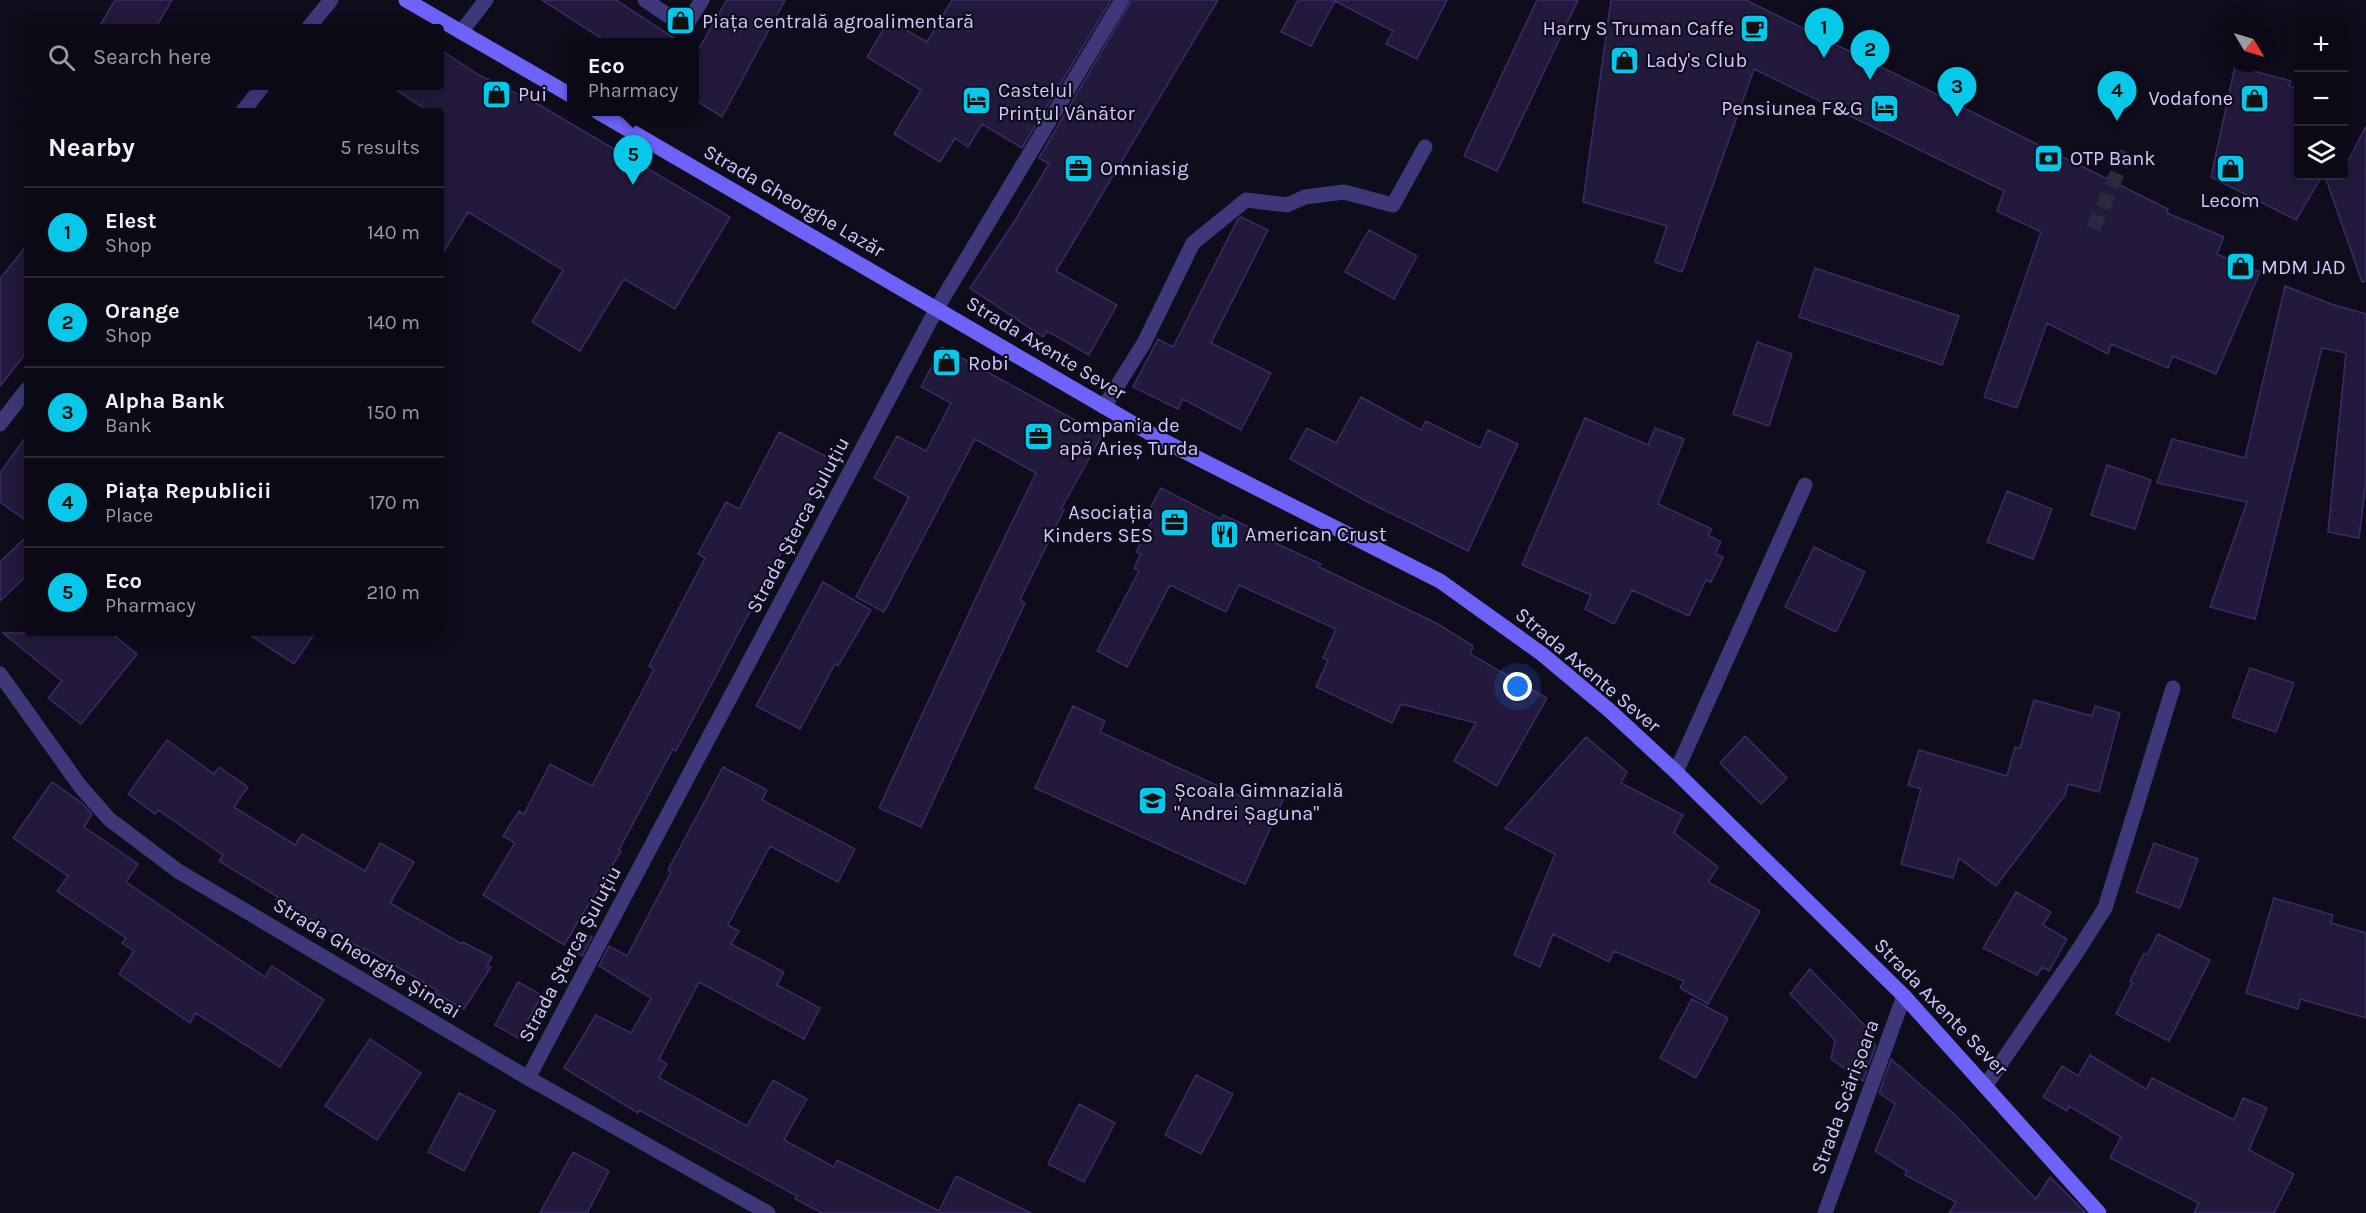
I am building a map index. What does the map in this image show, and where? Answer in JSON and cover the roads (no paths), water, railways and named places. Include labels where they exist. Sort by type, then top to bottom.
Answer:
[{"type":"main road","points":[[406,0],[567,93]]},
{"type":"main road","name":"Strada Gheorghe Lazăr","points":[[607,116],[937,308]]},
{"type":"main road","name":"Strada Axente Sever","points":[[937,308],[1158,438],[1440,581],[1542,654],[1609,710],[1676,772],[1904,996],[2099,1213]]},
{"type":"street","points":[[311,24],[331,0]]},
{"type":"street","points":[[461,32],[486,0]]},
{"type":"street","points":[[645,0],[685,27],[702,0]]},
{"type":"street","name":"Strada Șterca Șuluțiu","points":[[528,1078],[937,308],[1122,0]]},
{"type":"street","points":[[245,108],[260,90]]},
{"type":"street","points":[[1104,407],[1144,343],[1193,243],[1246,200],[1287,205],[1305,197],[1344,192],[1393,205],[1425,147]]},
{"type":"street","points":[[0,424],[24,393]]},
{"type":"street","points":[[1676,772],[1805,485]]},
{"type":"street","name":"Strada Gheorghe Șincai","points":[[0,674],[80,786],[109,819],[178,871],[528,1078],[768,1213]]},
{"type":"street","points":[[1986,1085],[2075,955],[2104,908],[2173,688]]},
{"type":"street","name":"Strada Scărișoara","points":[[1825,1213],[1904,996]]},
{"type":"tunnel","points":[[2093,229],[2128,148]]},
{"type":"place","name":"Piața centrală agroalimentară","points":[[681,21]]},
{"type":"place","name":"Harry S Truman Caffe","points":[[1755,28]]},
{"type":"place","name":"Elest","points":[[1824,58]]},
{"type":"place","name":"Lady's Club","points":[[1625,60]]},
{"type":"place","name":"Orange","points":[[1870,80]]},
{"type":"place","name":"Pui","points":[[497,94]]},
{"type":"place","name":"Vodafone","points":[[2254,98]]},
{"type":"place","name":"Castelul Prințul Vânător","points":[[977,101]]},
{"type":"place","name":"Pensiunea F&G","points":[[1884,108]]},
{"type":"place","name":"Alpha Bank","points":[[1957,117]]},
{"type":"place","name":"Piața Republicii","points":[[2117,121]]},
{"type":"place","name":"OTP Bank","points":[[2049,158]]},
{"type":"place","name":"Omniasig","points":[[1079,168]]},
{"type":"place","name":"Lecom","points":[[2230,169]]},
{"type":"place","name":"Eco","points":[[633,185]]},
{"type":"place","name":"MDM JAD","points":[[2240,267]]},
{"type":"place","name":"Robi","points":[[947,363]]},
{"type":"place","name":"Compania de apă Arieș Turda","points":[[1038,437]]},
{"type":"place","name":"Asociația Kinders SES","points":[[1174,523]]},
{"type":"place","name":"American Crust","points":[[1224,534]]},
{"type":"place","name":"Școala Gimnazială \"Andrei Șaguna\"","points":[[1153,801]]}]
